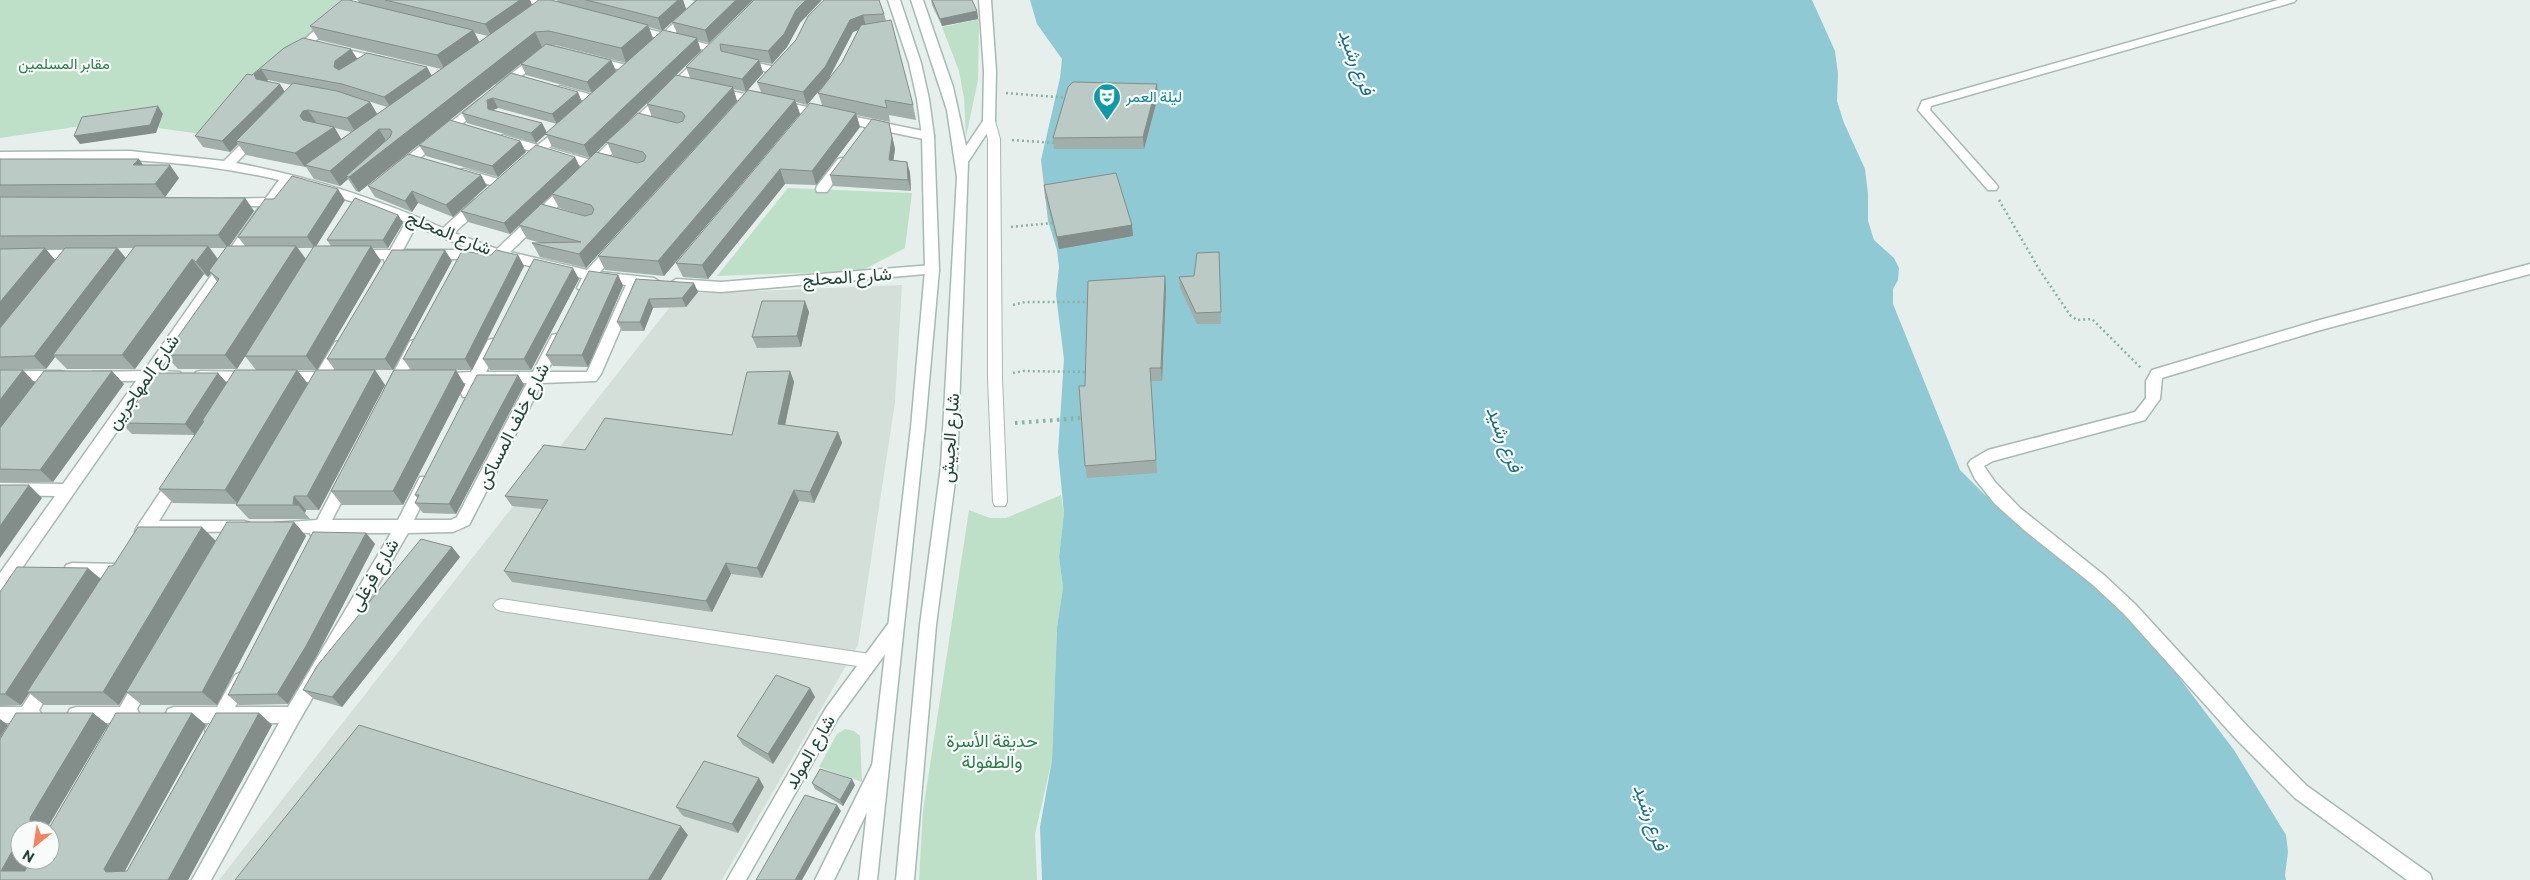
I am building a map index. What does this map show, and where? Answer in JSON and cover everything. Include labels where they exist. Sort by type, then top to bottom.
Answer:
[{"type":"street","points":[[523,0],[550,3],[564,11]]},
{"type":"street","name":"شارع الجيش","points":[[868,880],[894,629],[918,427],[932,270],[928,136],[915,63],[899,30],[894,0]]},
{"type":"street","name":"شارع الجيش","points":[[904,880],[928,625],[949,466],[962,162],[941,68],[917,0]]},
{"type":"street","points":[[962,162],[989,121],[990,91],[985,0]]},
{"type":"street","points":[[1992,187],[1924,110],[1926,104],[2290,0]]},
{"type":"street","points":[[531,17],[550,3]]},
{"type":"street","points":[[616,81],[665,37],[697,4]]},
{"type":"street","points":[[292,55],[355,6]]},
{"type":"street","points":[[500,254],[717,46],[665,37],[619,25]]},
{"type":"street","points":[[307,43],[390,63]]},
{"type":"street","points":[[390,176],[513,76],[544,52],[551,49]]},
{"type":"street","points":[[583,57],[637,62]]},
{"type":"street","points":[[359,67],[371,58]]},
{"type":"street","points":[[730,60],[779,66],[737,113]]},
{"type":"street","points":[[513,76],[532,82]]},
{"type":"street","points":[[678,84],[701,88],[756,91],[871,124],[928,136]]},
{"type":"street","points":[[520,167],[598,97],[550,87]]},
{"type":"street","points":[[798,126],[814,108]]},
{"type":"street","points":[[640,121],[657,125]]},
{"type":"street","points":[[860,138],[871,124]]},
{"type":"street","points":[[227,165],[267,125]]},
{"type":"street","points":[[454,125],[473,130]]},
{"type":"street","points":[[543,126],[560,131]]},
{"type":"street","points":[[492,136],[539,150],[597,162],[618,164]]},
{"type":"street","points":[[822,189],[849,153]]},
{"type":"street","name":"شارع المحلج","points":[[0,156],[116,154],[173,158],[227,165],[294,179],[354,197],[414,219],[444,234],[467,249]]},
{"type":"street","points":[[412,158],[430,164]]},
{"type":"street","points":[[444,234],[504,181],[447,168]]},
{"type":"street","points":[[294,179],[315,171]]},
{"type":"street","name":"شارع المهاجرين","points":[[0,586],[6,570],[68,490],[270,202],[294,179]]},
{"type":"street","points":[[346,214],[354,197],[357,180]]},
{"type":"street","points":[[354,197],[376,188]]},
{"type":"street","points":[[220,202],[270,202]]},
{"type":"street","points":[[545,211],[564,216]]},
{"type":"street","points":[[384,272],[414,219]]},
{"type":"street","points":[[577,301],[590,275],[624,238]]},
{"type":"street","points":[[456,271],[467,249]]},
{"type":"street","name":"شارع المحلج","points":[[338,255],[394,255],[467,249],[500,254],[535,264],[590,275],[634,281],[721,287],[932,270]]},
{"type":"street","points":[[0,255],[89,255]]},
{"type":"street","points":[[59,270],[71,255]]},
{"type":"street","points":[[212,255],[251,255]]},
{"type":"street","points":[[526,281],[535,264]]},
{"type":"street","points":[[2423,880],[2302,792],[2283,775],[2246,737],[2167,646],[2086,569],[2028,526],[1996,492],[1977,467],[1978,461],[1983,458],[2140,416],[2153,399],[2153,381],[2157,374],[2306,329],[2530,268]]},
{"type":"street","points":[[668,284],[681,269]]},
{"type":"street","points":[[378,378],[586,378],[593,375],[634,281]]},
{"type":"street","name":"شارع خلف المساكن","points":[[147,527],[402,528],[453,526],[467,517],[564,326]]},
{"type":"street","points":[[307,402],[350,328]]},
{"type":"street","points":[[384,404],[424,328]]},
{"type":"street","points":[[463,404],[498,334]]},
{"type":"street","points":[[231,393],[252,360]]},
{"type":"street","points":[[40,391],[63,361]]},
{"type":"street","points":[[0,376],[340,377]]},
{"type":"street","points":[[312,544],[353,466]]},
{"type":"street","name":"شارع فرغلى","points":[[200,880],[402,528],[432,466]]},
{"type":"street","points":[[137,541],[184,468]]},
{"type":"street","points":[[0,489],[68,490]]},
{"type":"street","points":[[224,544],[243,510]]},
{"type":"street","points":[[108,587],[128,556]]},
{"type":"street","points":[[6,570],[31,570]]},
{"type":"street","points":[[60,570],[118,571]]},
{"type":"street","name":"شارع المولد","points":[[736,880],[832,713],[894,629]]},
{"type":"street","points":[[208,741],[250,664]]},
{"type":"street","points":[[0,757],[57,667]]},
{"type":"street","points":[[110,741],[149,672]]},
{"type":"street","points":[[0,715],[293,715]]},
{"type":"street","points":[[824,880],[880,767]]},
{"type":"lane","points":[[989,121],[994,139],[997,424],[1000,502]]},
{"type":"lane","points":[[500,605],[870,660]]},
{"type":"path","points":[[990,91],[1070,98]]},
{"type":"path","points":[[994,139],[1056,143]]},
{"type":"path","points":[[1992,187],[2039,269],[2070,315],[2077,320],[2088,318],[2095,321],[2153,381]]},
{"type":"path","points":[[1018,226],[1052,223]]},
{"type":"path","points":[[1024,302],[1089,302]]},
{"type":"path","points":[[1023,371],[1088,372]]},
{"type":"path","points":[[997,424],[1082,418]]},
{"type":"shaded area","points":[[902,285],[895,402],[858,645],[722,880],[219,880],[680,294]]},
{"type":"green space","name":"مقابر المسلمين","points":[[0,0],[352,0],[201,134],[158,128],[163,114],[0,138]]},
{"type":"green space","points":[[979,19],[978,80],[966,137],[964,98],[959,71],[942,27]]},
{"type":"green space","points":[[788,188],[912,193],[905,248],[861,271],[717,276]]},
{"type":"green space","name":"حديقة الأسرة والطفولة","points":[[1061,495],[1064,513],[1059,557],[1063,588],[1057,627],[1052,760],[1035,834],[1037,880],[919,880],[923,811],[969,510],[990,518],[1006,518]]},
{"type":"green space","points":[[845,729],[854,731],[860,736],[862,782],[819,767],[837,734]]},
{"type":"water","name":"فرع رشيد","points":[[1030,0],[1812,0],[1835,51],[1838,74],[1837,101],[1844,123],[1865,169],[1868,194],[1868,221],[1874,240],[1894,258],[1899,268],[1898,280],[1893,289],[1893,304],[1960,470],[1984,494],[2023,524],[2137,622],[2234,750],[2286,835],[2288,852],[2286,880],[1042,880],[1040,827],[1052,760],[1057,627],[1063,588],[1059,557],[1064,513],[1058,452],[1064,359],[1056,295],[1059,267],[1057,250],[1048,221],[1041,160],[1060,78],[1062,59],[1037,24]]},
{"type":"building","points":[[342,0],[349,0],[473,30],[437,55],[310,26]]},
{"type":"building","points":[[385,0],[520,0],[485,24]]},
{"type":"building","points":[[539,0],[551,0],[648,25],[621,48],[549,31],[535,32],[349,177],[346,176],[390,137],[392,132],[390,129],[379,129],[330,171],[305,165]]},
{"type":"building","points":[[586,0],[678,0],[658,18]]},
{"type":"building","points":[[697,0],[736,0],[705,30],[672,22]]},
{"type":"building","points":[[754,0],[806,0],[796,10],[784,34],[768,51],[720,44],[721,51],[759,60],[742,79],[686,67]]},
{"type":"building","points":[[824,0],[879,0],[884,14],[863,15],[850,20],[825,67],[803,92],[757,82],[796,40],[808,16]]},
{"type":"building","points":[[932,0],[972,0],[977,11],[940,19]]},
{"type":"building","points":[[891,20],[913,105],[885,100],[887,108],[818,93],[842,62],[861,25]]},
{"type":"building","points":[[663,30],[697,38],[584,145],[545,134]]},
{"type":"building","points":[[303,38],[351,49],[335,61],[334,67],[339,70],[367,53],[427,67],[384,97],[342,84],[261,69],[254,74],[256,79],[280,84],[222,141],[195,136],[247,74],[252,75],[284,48]]},
{"type":"building","points":[[546,44],[611,60],[587,82],[521,64]]},
{"type":"building","points":[[511,73],[578,92],[552,114],[493,98],[487,100],[488,109],[542,123],[531,133],[462,113]]},
{"type":"building","points":[[676,75],[733,87],[579,254],[532,243],[581,242],[519,225],[541,204],[585,216],[592,214],[594,209],[591,205],[552,194],[596,152],[637,163],[644,161],[646,156],[643,152],[606,142],[638,113],[677,123],[683,121],[685,116],[682,112],[647,104]]},
{"type":"building","name":"ليلة العمر","points":[[1073,82],[1157,84],[1143,137],[1053,138],[1068,87]]},
{"type":"building","points":[[293,83],[337,91],[370,102],[347,118],[308,110],[303,111],[300,116],[303,120],[334,127],[295,153],[236,141]]},
{"type":"building","points":[[748,90],[795,100],[658,261],[598,256]]},
{"type":"building","points":[[810,103],[856,113],[812,171],[780,169],[702,265],[676,263]]},
{"type":"building","points":[[158,106],[150,125],[74,136],[82,117]]},
{"type":"building","points":[[872,119],[889,123],[892,138],[889,160],[907,162],[908,180],[830,175]]},
{"type":"building","points":[[450,120],[520,141],[492,166],[419,145]]},
{"type":"building","points":[[536,145],[575,157],[504,223],[461,211]]},
{"type":"building","points":[[408,154],[481,175],[446,205],[412,191],[405,201],[368,186]]},
{"type":"building","points":[[0,159],[139,159],[133,165],[170,165],[155,184],[0,185]]},
{"type":"building","points":[[1116,173],[1132,225],[1057,237],[1044,185]]},
{"type":"building","points":[[292,176],[338,189],[307,237],[238,237],[265,199],[274,199]]},
{"type":"building","points":[[0,197],[245,198],[218,235],[0,236]]},
{"type":"building","points":[[355,198],[398,215],[383,240],[327,240]]},
{"type":"building","points":[[135,246],[208,246],[196,262],[192,259],[122,355],[53,355]]},
{"type":"building","points":[[227,246],[296,246],[225,355],[165,355],[219,279],[209,271]]},
{"type":"building","points":[[314,246],[371,246],[306,356],[245,356]]},
{"type":"building","points":[[45,248],[0,302],[0,249]]},
{"type":"building","points":[[65,248],[117,248],[34,356],[0,357],[0,328]]},
{"type":"building","points":[[392,250],[445,250],[385,359],[327,359]]},
{"type":"building","points":[[496,250],[518,255],[465,359],[403,359],[462,251],[491,255]]},
{"type":"building","points":[[1219,252],[1221,312],[1196,313],[1179,277],[1194,276],[1197,253]]},
{"type":"building","points":[[534,259],[573,268],[524,359],[483,359]]},
{"type":"building","points":[[589,271],[618,275],[582,355],[546,355]]},
{"type":"building","points":[[1165,276],[1161,368],[1150,368],[1156,460],[1085,466],[1079,386],[1085,386],[1088,281]]},
{"type":"building","points":[[636,279],[694,283],[682,298],[649,299],[640,322],[617,322]]},
{"type":"building","points":[[762,301],[805,301],[797,336],[752,337]]},
{"type":"building","points":[[0,370],[23,370],[0,400]]},
{"type":"building","points":[[235,370],[297,370],[225,490],[159,489],[204,421],[202,421]]},
{"type":"building","points":[[316,370],[375,370],[307,496],[294,496],[293,504],[298,505],[236,505]]},
{"type":"building","points":[[394,370],[456,370],[393,491],[331,491]]},
{"type":"building","points":[[44,371],[112,371],[40,470],[0,469],[0,428]]},
{"type":"building","points":[[790,371],[778,424],[838,432],[810,492],[794,490],[757,568],[726,563],[706,601],[504,571],[548,500],[505,496],[544,445],[585,450],[605,418],[732,435],[747,372]]},
{"type":"building","points":[[157,373],[218,373],[185,424],[121,423]]},
{"type":"building","points":[[477,375],[518,375],[449,504],[415,503],[419,495],[415,495]]},
{"type":"building","points":[[0,485],[29,485],[0,526]]},
{"type":"building","points":[[227,522],[294,522],[202,692],[126,692]]},
{"type":"building","points":[[138,527],[202,527],[103,692],[27,692],[109,566],[113,566]]},
{"type":"building","points":[[313,532],[366,533],[306,646],[277,694],[228,695]]},
{"type":"building","points":[[421,539],[452,547],[332,697],[303,690],[317,666]]},
{"type":"building","points":[[17,567],[88,568],[5,694],[0,694],[0,592]]},
{"type":"building","points":[[776,675],[810,688],[768,754],[737,736]]},
{"type":"building","points":[[16,713],[93,713],[30,820],[10,820],[10,855],[1,871],[60,870],[60,820],[54,820],[116,713],[192,713],[104,869],[106,872],[127,871],[216,713],[259,713],[168,880],[0,880],[0,739]]},
{"type":"building","points":[[359,725],[681,826],[648,880],[235,880]]},
{"type":"building","points":[[704,761],[759,778],[732,824],[676,807]]},
{"type":"building","points":[[820,769],[852,779],[840,800],[812,783]]},
{"type":"building","points":[[805,795],[837,805],[795,880],[756,880]]},
{"type":"place","name":"ليلة العمر","points":[[1107,121]]}]
